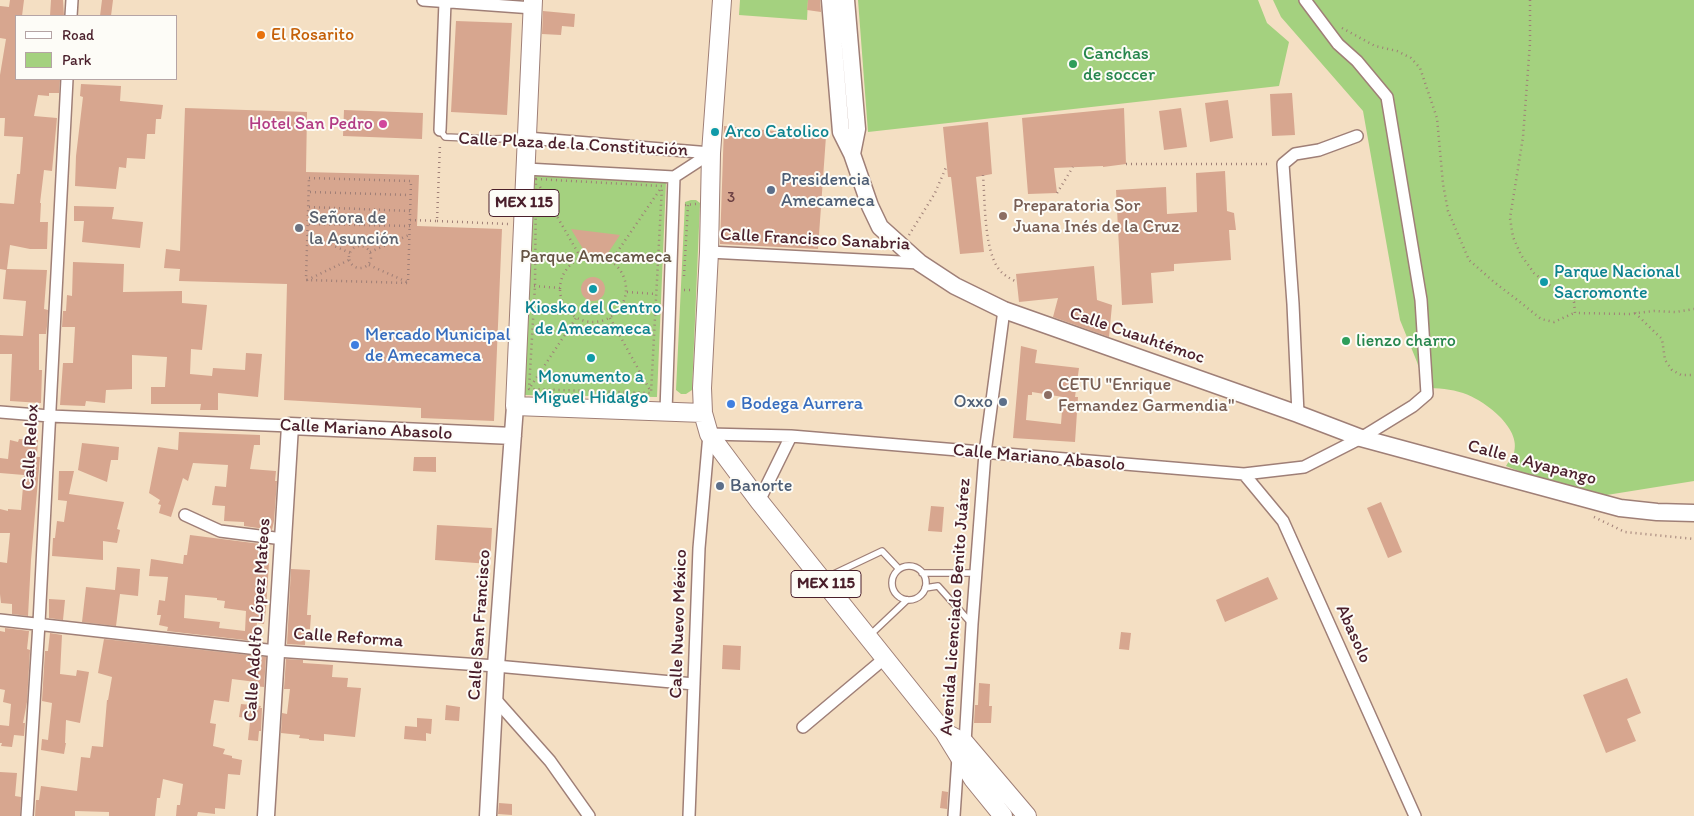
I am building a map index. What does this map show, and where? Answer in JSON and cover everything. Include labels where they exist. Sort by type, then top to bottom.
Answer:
[{"type":"main road","name":"MEX 115","points":[[711,153],[722,0]]},
{"type":"main road","name":"Calle Cuauhtémoc","points":[[830,0],[841,132],[852,154],[870,206],[880,227],[920,263],[954,286],[1004,310],[1361,438]]},
{"type":"main road","points":[[846,0],[857,129],[852,154]]},
{"type":"main road","name":"MEX 115","points":[[515,406],[528,286],[523,224],[531,174],[527,138],[533,4]]},
{"type":"main road","name":"Calle Plaza de la Constitución","points":[[703,413],[702,388],[709,252],[711,153]]},
{"type":"main road","points":[[513,436],[515,406],[703,413]]},
{"type":"main road","name":"MEX 115","points":[[703,413],[709,434],[759,500],[944,732],[1027,816]]},
{"type":"main road","name":"Calle Mariano Abasolo","points":[[290,426],[513,436]]},
{"type":"main road","name":"Calle Adolfo López Mateos","points":[[266,816],[290,426]]},
{"type":"main road","name":"Calle San Francisco","points":[[488,816],[496,666],[513,436]]},
{"type":"main road","name":"Calle a Ayapango","points":[[1361,438],[1620,508],[1694,513]]},
{"type":"main road","name":"MEX 115","points":[[962,750],[973,779],[1003,816]]},
{"type":"street","points":[[71,15],[72,0]]},
{"type":"street","points":[[423,0],[533,4]]},
{"type":"street","points":[[1305,0],[1338,44],[1357,61],[1387,97],[1421,300],[1426,394],[1413,406],[1361,438]]},
{"type":"street","name":"Calle Plaza de la Constitución","points":[[443,133],[445,2]]},
{"type":"street","name":"Calle Relox","points":[[27,816],[40,623],[68,80]]},
{"type":"street","points":[[1298,414],[1293,304],[1283,164],[1295,154],[1319,150],[1356,136]]},
{"type":"street","name":"Calle Plaza de la Constitución","points":[[527,138],[711,153]]},
{"type":"street","points":[[531,174],[674,178],[711,153]]},
{"type":"street","points":[[666,411],[674,178]]},
{"type":"street","name":"Calle Francisco Sanabria","points":[[709,252],[920,263]]},
{"type":"street","name":"Avenida Licenciado Benito Juárez","points":[[954,816],[962,750],[985,454],[1004,310]]},
{"type":"street","points":[[0,402],[16,412]]},
{"type":"street","name":"Calle Mariano Abasolo","points":[[0,412],[50,416],[290,426]]},
{"type":"street","name":"Calle Mariano Abasolo","points":[[709,434],[791,436],[985,454],[1244,474],[1304,467],[1361,438]]},
{"type":"street","name":"Calle Nuevo México","points":[[688,816],[699,548],[709,434]]},
{"type":"street","points":[[759,500],[791,436]]},
{"type":"street","name":"Abasolo","points":[[1244,474],[1283,521],[1415,816]]},
{"type":"street","points":[[186,515],[220,531],[283,539]]},
{"type":"street","name":"Calle Reforma","points":[[0,620],[276,651],[496,666],[694,684]]},
{"type":"street","points":[[803,727],[885,658]]},
{"type":"street","points":[[495,699],[550,761],[590,816]]},
{"type":"lane","name":"Calle Plaza de la Constitución","points":[[443,133],[492,139],[527,138]]},
{"type":"lane","points":[[822,579],[882,551],[898,569]]},
{"type":"lane","points":[[868,637],[908,600],[918,597],[925,588],[925,578],[914,567],[898,569],[894,574],[892,585],[897,595],[908,600]]},
{"type":"lane","points":[[922,573],[977,573]]},
{"type":"lane","points":[[925,588],[938,586],[972,624]]},
{"type":"path","points":[[1530,0],[1530,43],[1523,137],[1510,218],[1513,237],[1521,255],[1534,273],[1574,302],[1574,312]]},
{"type":"path","points":[[1336,25],[1375,46],[1397,51],[1411,58],[1420,68],[1437,118],[1443,184],[1448,211],[1469,260],[1494,282],[1541,319],[1554,322],[1574,312],[1676,312],[1694,309]]},
{"type":"path","points":[[437,221],[443,133]]},
{"type":"path","points":[[1126,164],[1283,164]]},
{"type":"path","points":[[901,247],[935,193],[947,165]]},
{"type":"path","points":[[1057,193],[1073,167]]},
{"type":"path","points":[[531,174],[662,186]]},
{"type":"path","points":[[531,174],[581,258]]},
{"type":"path","points":[[529,389],[528,286],[531,174]]},
{"type":"path","points":[[983,176],[989,246],[993,259],[1002,273],[1017,282]]},
{"type":"path","points":[[306,280],[309,178],[411,181],[408,283]]},
{"type":"path","points":[[611,261],[662,186]]},
{"type":"path","points":[[651,393],[662,186]]},
{"type":"path","points":[[309,192],[410,195]]},
{"type":"path","points":[[683,299],[688,205],[695,203],[698,206]]},
{"type":"path","points":[[309,207],[410,211]]},
{"type":"path","points":[[410,220],[523,224]]},
{"type":"path","points":[[308,224],[410,226]]},
{"type":"path","points":[[308,234],[350,253]]},
{"type":"path","points":[[370,252],[410,235]]},
{"type":"path","points":[[359,246],[366,248],[372,258],[369,265],[363,268],[356,268],[349,260],[350,253],[355,247],[359,246]]},
{"type":"path","points":[[596,256],[611,261],[618,266],[623,274],[626,292],[624,302],[610,318],[599,322],[587,322],[576,318],[564,305],[560,288],[561,278],[572,263],[581,258],[596,256]]},
{"type":"path","points":[[685,257],[690,257]]},
{"type":"path","points":[[306,280],[349,260]]},
{"type":"path","points":[[369,265],[408,283]]},
{"type":"path","points":[[306,280],[408,283]]},
{"type":"path","points":[[528,286],[560,288]]},
{"type":"path","points":[[684,290],[694,290]]},
{"type":"path","points":[[626,292],[670,294]]},
{"type":"path","points":[[1634,313],[1662,339],[1665,360],[1672,370],[1681,376],[1694,376]]},
{"type":"path","points":[[529,389],[576,318]]},
{"type":"path","points":[[610,318],[651,393]]},
{"type":"path","points":[[529,389],[651,393]]},
{"type":"green space","points":[[740,0],[808,0],[807,20],[739,15]]},
{"type":"green space","name":"Canchas de soccer","points":[[858,0],[1258,0],[1267,23],[1289,42],[1279,86],[868,132]]},
{"type":"green space","name":"Parque Nacional Sacromonte","points":[[1273,0],[1694,0],[1694,481],[1588,498],[1506,466],[1514,453],[1515,444],[1507,425],[1490,408],[1472,397],[1458,392],[1425,388],[1400,320],[1363,111],[1281,17]]},
{"type":"green space","name":"Parque Amecameca","points":[[531,174],[666,182],[657,397],[523,395]]},
{"type":"green space","points":[[696,200],[700,203],[692,390],[686,394],[681,394],[676,390],[685,202]]},
{"type":"building","points":[[10,0],[24,0],[22,15],[15,15],[15,80],[60,80],[59,93],[49,93],[49,96],[38,95],[34,116],[57,118],[52,171],[44,170],[40,203],[40,222],[48,222],[47,249],[30,249],[10,245],[7,269],[47,270],[44,309],[48,310],[46,334],[39,334],[39,370],[42,370],[41,403],[10,401],[12,354],[0,354],[0,335],[23,336],[26,301],[3,299],[6,270],[0,269],[0,203],[14,204],[17,174],[20,174],[23,137],[4,136],[5,118],[0,118],[0,75],[6,39],[0,38],[0,6],[9,7]]},
{"type":"building","points":[[51,0],[63,0],[64,15],[50,15]]},
{"type":"building","points":[[102,0],[113,0],[111,15],[100,15]]},
{"type":"building","points":[[808,0],[820,0],[821,12],[807,10]]},
{"type":"building","points":[[543,11],[575,14],[574,27],[562,26],[561,35],[542,34]]},
{"type":"building","points":[[456,21],[512,23],[507,115],[451,112]]},
{"type":"building","points":[[81,84],[121,86],[120,101],[163,105],[161,119],[156,119],[155,134],[147,134],[145,159],[127,158],[126,168],[119,167],[116,189],[75,186],[76,156],[83,97],[80,96]]},
{"type":"building","points":[[1292,93],[1295,135],[1272,136],[1270,94]]},
{"type":"building","points":[[1228,100],[1233,138],[1210,142],[1205,103]]},
{"type":"building","points":[[185,108],[307,112],[306,172],[419,175],[417,226],[502,229],[494,421],[421,418],[421,408],[284,400],[287,284],[179,281],[180,269],[164,268],[166,249],[180,251]]},
{"type":"building","points":[[1124,108],[1126,164],[1103,167],[1054,168],[1057,193],[1028,194],[1022,118]]},
{"type":"building","points":[[1181,108],[1187,147],[1164,150],[1159,111]]},
{"type":"building","name":"Hotel San Pedro","points":[[344,110],[423,113],[422,139],[343,136]]},
{"type":"building","points":[[988,122],[992,174],[976,177],[984,252],[960,254],[951,177],[948,177],[943,127]]},
{"type":"building","name":"Presidencia Amecameca","points":[[724,126],[826,136],[818,249],[720,244]]},
{"type":"building","points":[[1225,171],[1227,211],[1234,213],[1236,230],[1229,230],[1231,260],[1174,264],[1174,271],[1151,273],[1153,303],[1122,305],[1116,190],[1166,187],[1167,214],[1197,212],[1196,173]]},
{"type":"building","points":[[74,206],[114,207],[112,219],[143,222],[140,248],[82,242],[84,221],[74,221]]},
{"type":"building","points":[[571,229],[620,235],[606,256],[586,254]]},
{"type":"building","points":[[73,262],[124,264],[123,292],[182,291],[182,303],[207,305],[202,350],[191,349],[190,374],[212,376],[213,368],[245,370],[246,353],[262,354],[258,397],[218,393],[218,410],[200,410],[201,404],[151,404],[151,387],[165,387],[167,357],[132,355],[132,389],[106,390],[105,403],[86,401],[85,406],[60,405],[63,363],[73,363],[75,327],[62,327],[67,295],[72,296]]},
{"type":"building","points":[[1094,266],[1097,300],[1112,305],[1109,337],[1053,317],[1058,298],[1019,302],[1016,274]]},
{"type":"building","name":"Kiosko del Centro de Amecameca","points":[[593,277],[598,278],[604,284],[604,294],[598,300],[593,301],[588,300],[582,294],[581,289],[582,284],[588,278]]},
{"type":"building","name":"CETU \"Enrique Fernandez Garmendia\"","points":[[1021,346],[1037,350],[1035,363],[1079,368],[1075,397],[1078,397],[1075,442],[1013,438]],"holes":[[[1032,392],[1063,397],[1061,424],[1026,420],[1028,395],[1032,395]]]},
{"type":"building","points":[[179,432],[260,435],[260,445],[254,445],[250,469],[276,471],[275,481],[277,481],[272,530],[244,526],[244,522],[224,521],[225,506],[212,505],[215,486],[226,487],[228,465],[193,463],[188,481],[183,478],[171,517],[159,513],[161,505],[158,504],[160,500],[149,493],[158,447],[178,450]]},
{"type":"building","points":[[19,439],[38,440],[37,457],[40,457],[28,616],[12,614],[12,604],[1,603],[0,594],[0,562],[7,563],[10,533],[0,533],[0,509],[8,511],[8,509],[21,510],[24,475],[0,473],[0,458],[8,459],[10,440],[18,442]]},
{"type":"building","points":[[82,443],[119,447],[118,460],[111,460],[107,482],[78,470]]},
{"type":"building","points":[[414,457],[436,457],[436,472],[413,471]]},
{"type":"building","points":[[59,471],[74,471],[69,494],[124,502],[117,529],[120,530],[117,543],[103,541],[103,560],[52,556],[53,538],[55,538],[57,521],[64,522],[67,501],[58,500]]},
{"type":"building","points":[[1381,502],[1402,552],[1388,558],[1367,508]]},
{"type":"building","points":[[931,506],[944,507],[942,532],[928,531]]},
{"type":"building","points":[[437,525],[492,528],[490,564],[435,560]]},
{"type":"building","points":[[190,535],[269,545],[264,624],[257,623],[254,641],[167,631],[168,627],[159,625],[161,615],[157,615],[159,600],[165,601],[168,577],[149,576],[151,559],[183,564],[184,555],[187,555]],"holes":[[[185,595],[217,598],[217,600],[225,601],[224,608],[246,611],[245,631],[219,628],[220,622],[184,618]]]},
{"type":"building","points":[[117,567],[140,569],[138,596],[120,594],[116,626],[82,622],[86,587],[115,590]]},
{"type":"building","points":[[291,569],[310,570],[307,615],[311,615],[310,629],[306,629],[305,645],[287,644]]},
{"type":"building","points":[[1268,577],[1278,599],[1225,622],[1216,600]]},
{"type":"building","points":[[49,599],[65,600],[63,620],[49,618]]},
{"type":"building","points":[[5,628],[29,631],[27,649],[30,650],[27,702],[23,723],[25,723],[24,736],[14,735],[12,747],[1,746],[2,743],[0,743],[0,725],[9,726],[11,704],[3,702],[5,690],[0,689],[0,631],[5,632]]},
{"type":"building","points":[[1121,632],[1131,633],[1129,650],[1119,649]]},
{"type":"building","points":[[50,633],[62,635],[60,674],[76,676],[77,670],[89,672],[80,723],[66,720],[64,754],[41,750],[42,739],[48,740],[52,703],[42,701],[45,651],[48,651]]},
{"type":"building","points":[[104,639],[266,657],[264,687],[255,686],[256,682],[232,679],[229,702],[214,700],[210,723],[216,724],[213,746],[225,749],[223,754],[242,760],[240,775],[228,774],[225,809],[215,808],[215,814],[198,812],[197,816],[176,816],[177,805],[180,805],[183,784],[163,779],[160,798],[157,798],[155,816],[109,816],[109,812],[75,811],[75,816],[35,816],[36,800],[39,800],[41,786],[77,791],[81,757],[90,758],[92,746],[103,747],[107,700],[112,677],[98,673]]},
{"type":"building","points":[[723,645],[741,646],[740,670],[722,669]]},
{"type":"building","points":[[286,659],[303,660],[303,663],[333,665],[332,677],[348,678],[347,687],[361,688],[355,737],[324,734],[324,741],[309,740],[299,738],[300,735],[281,733],[282,713],[287,714],[290,689],[284,689]]},
{"type":"building","points":[[1627,678],[1641,713],[1627,719],[1636,741],[1606,753],[1583,695]]},
{"type":"building","points":[[979,683],[990,684],[989,706],[992,706],[991,723],[974,723],[975,705],[978,705]]},
{"type":"building","points":[[241,704],[261,706],[260,708],[262,708],[261,731],[259,731],[258,741],[248,740],[250,722],[245,721],[246,718],[239,717]]},
{"type":"building","points":[[446,705],[460,707],[459,721],[445,720]]},
{"type":"building","points":[[417,718],[432,719],[431,734],[426,733],[426,741],[404,739],[405,726],[417,727]]},
{"type":"building","points":[[0,772],[17,773],[15,796],[21,797],[20,816],[0,816]]},
{"type":"building","points":[[942,791],[948,792],[947,809],[940,808]]},
{"type":"building","points":[[499,803],[512,804],[512,815],[498,814]]},
{"type":"place","name":"El Rosarito","points":[[261,35]]},
{"type":"place","name":"Canchas de soccer","points":[[1073,64]]},
{"type":"place","name":"Hotel San Pedro","points":[[383,124]]},
{"type":"place","name":"Arco Catolico","points":[[715,132]]},
{"type":"place","name":"Presidencia Amecameca","points":[[771,190]]},
{"type":"place","name":"Preparatoria Sor Juana Inés de la Cruz","points":[[1003,216]]},
{"type":"place","name":"Señora de la Asunción","points":[[299,228]]},
{"type":"place","name":"Parque Nacional Sacromonte","points":[[1544,282]]},
{"type":"place","name":"Kiosko del Centro de Amecameca","points":[[593,289]]},
{"type":"place","name":"lienzo charro","points":[[1346,341]]},
{"type":"place","name":"Mercado Municipal de Amecameca","points":[[355,345]]},
{"type":"place","name":"Monumento a Miguel Hidalgo","points":[[591,358]]},
{"type":"place","name":"CETU \"Enrique Fernandez Garmendia\"","points":[[1048,395]]},
{"type":"place","name":"Oxxo","points":[[1003,402]]},
{"type":"place","name":"Bodega Aurrera","points":[[731,404]]},
{"type":"place","name":"Banorte","points":[[720,486]]}]
